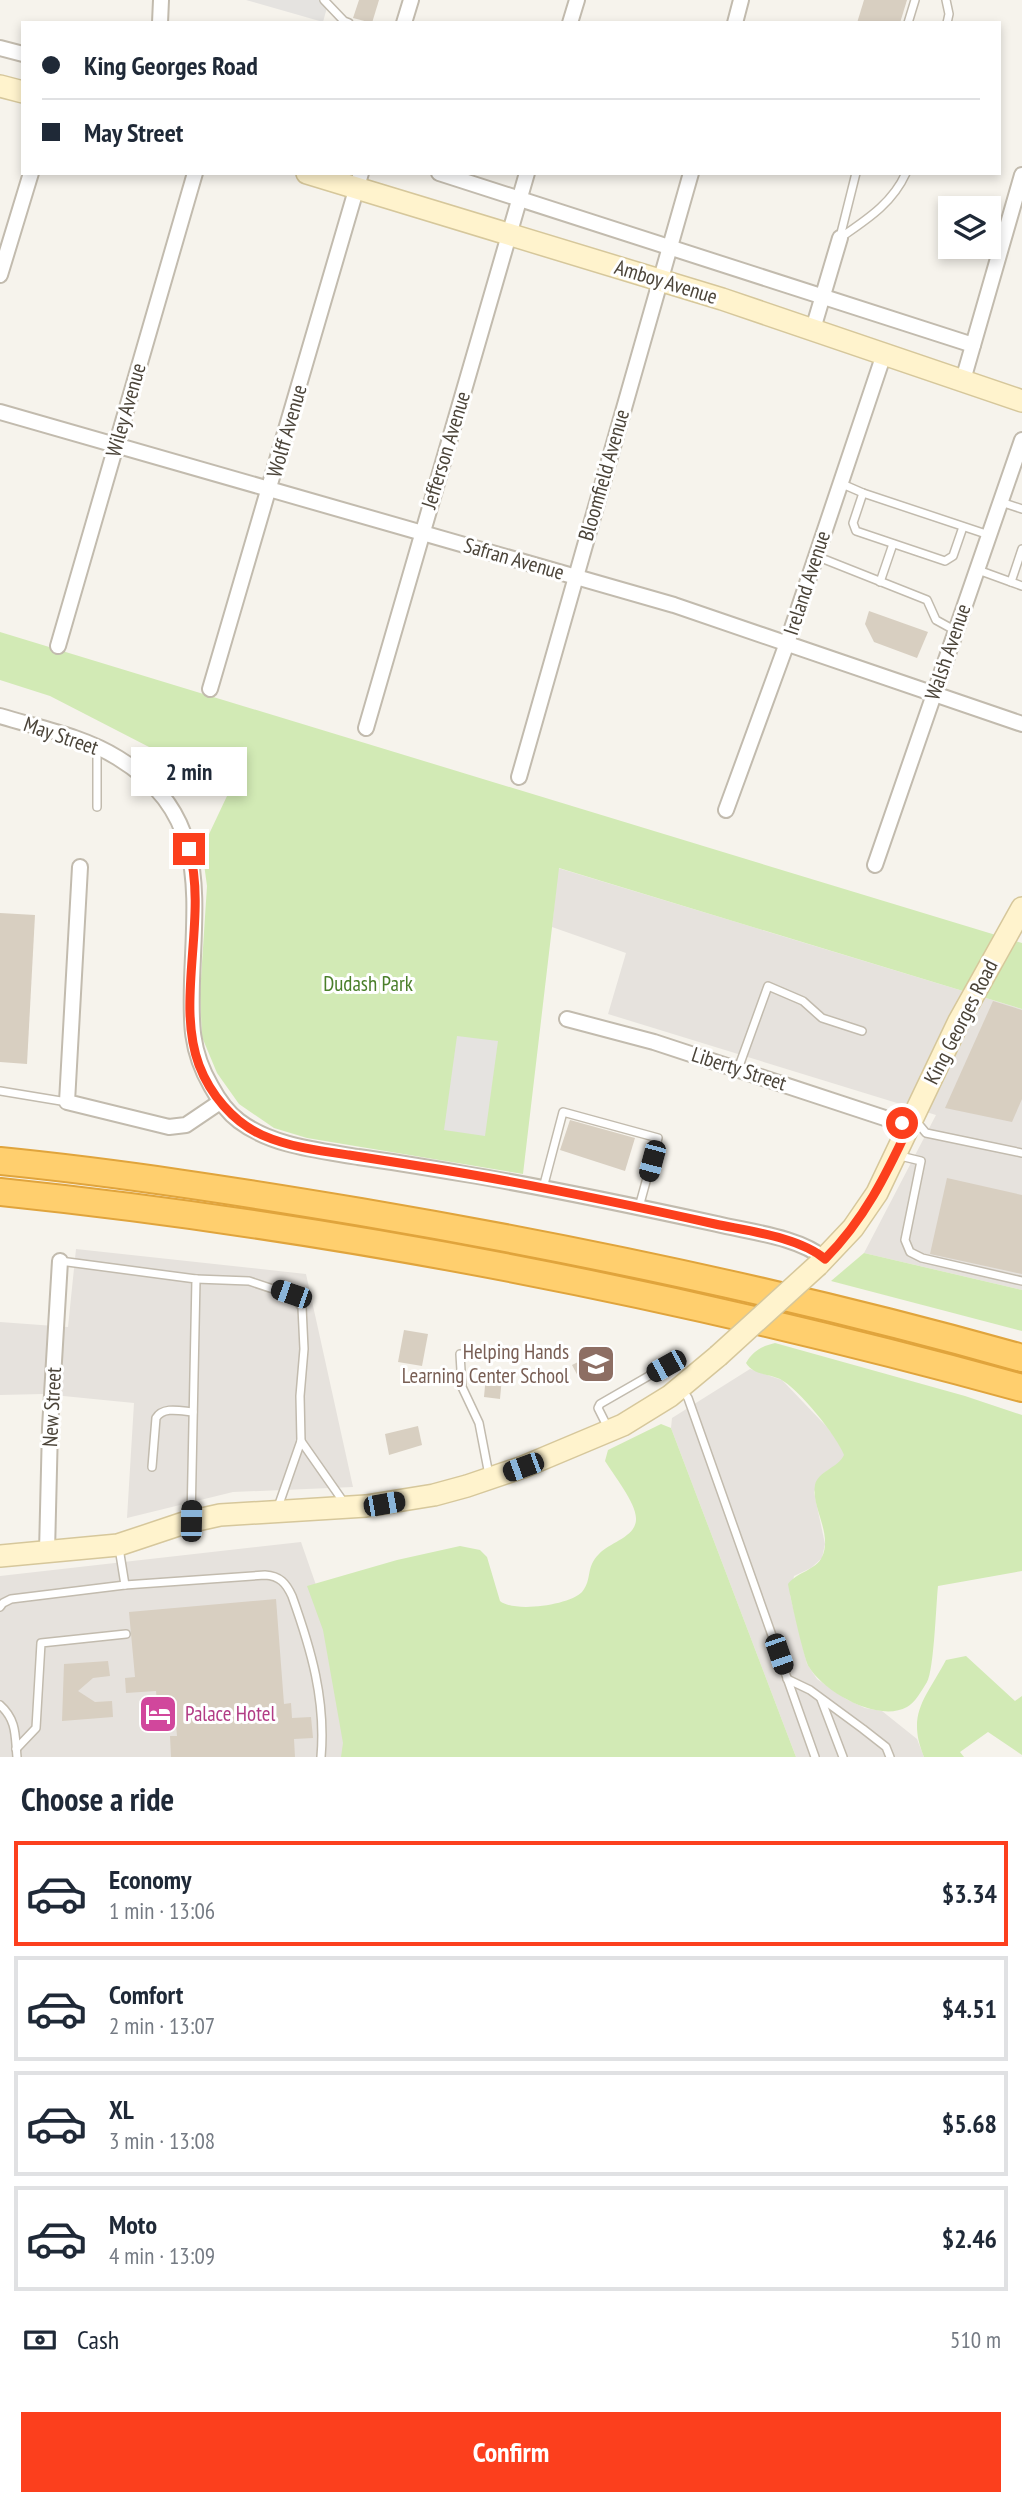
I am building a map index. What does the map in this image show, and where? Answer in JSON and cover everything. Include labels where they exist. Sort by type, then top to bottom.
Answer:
[{"type":"highway","points":[[0,1159],[219,1189],[520,1240],[818,1304],[1022,1358]]},
{"type":"highway","points":[[0,1192],[219,1219],[506,1267],[745,1318],[1022,1388]]},
{"type":"street","points":[[160,21],[161,0]]},
{"type":"street","points":[[405,21],[411,0]]},
{"type":"street","points":[[571,21],[577,0]]},
{"type":"street","points":[[736,21],[741,0]]},
{"type":"street","points":[[0,48],[21,53]]},
{"type":"street","points":[[0,86],[21,91]]},
{"type":"street","points":[[0,275],[30,175]]},
{"type":"street","name":"Wiley Avenue","points":[[58,646],[194,175]]},
{"type":"street","name":"Amboy Avenue","points":[[322,175],[359,180],[510,234],[813,329],[1022,401]]},
{"type":"street","name":"Amboy Avenue","points":[[445,175],[973,345]]},
{"type":"street","name":"Jefferson Avenue","points":[[366,728],[526,175]]},
{"type":"street","name":"Bloomfield Avenue","points":[[519,777],[690,175]]},
{"type":"street","name":"Wolff Avenue","points":[[210,689],[359,180]]},
{"type":"street","points":[[963,380],[1021,180]]},
{"type":"street","points":[[813,329],[840,238]]},
{"type":"street","name":"Ireland Avenue","points":[[726,810],[884,354]]},
{"type":"street","name":"Safran Avenue","points":[[0,412],[674,605],[1022,724]]},
{"type":"street","name":"Walsh Avenue","points":[[875,865],[1022,440]]},
{"type":"street","name":"May Street","points":[[0,716],[97,747],[137,770],[171,809],[185,835],[193,863],[195,892],[191,1035],[200,1066],[220,1101],[238,1121],[262,1135],[305,1148],[543,1188],[795,1243],[810,1248],[821,1262]]},
{"type":"street","points":[[80,867],[67,1101],[169,1127],[186,1125],[220,1101]]},
{"type":"street","name":"King Georges Road","points":[[0,1556],[118,1545],[191,1521],[220,1515],[348,1508],[434,1494],[490,1479],[610,1432],[649,1410],[681,1388],[718,1356],[821,1262],[862,1217],[877,1193],[959,1021],[1021,910]]},
{"type":"street","name":"Liberty Street","points":[[567,1020],[654,1042],[911,1122]]},
{"type":"street","name":"New Street","points":[[47,1552],[50,1428],[60,1261]]},
{"type":"lane","points":[[324,0],[344,21]]},
{"type":"lane","points":[[909,21],[915,0]]},
{"type":"lane","points":[[946,0],[947,21]]},
{"type":"lane","points":[[840,238],[856,175]]},
{"type":"lane","points":[[840,238],[882,208],[905,175]]},
{"type":"lane","points":[[839,483],[863,494],[989,535]]},
{"type":"lane","points":[[863,494],[853,523],[856,531],[893,544],[945,561],[953,556],[963,527]]},
{"type":"lane","points":[[1001,502],[1022,509]]},
{"type":"lane","points":[[880,582],[893,544]]},
{"type":"lane","points":[[1011,582],[1022,549]]},
{"type":"lane","points":[[816,556],[927,600],[936,620],[956,631]]},
{"type":"lane","points":[[977,569],[1022,586]]},
{"type":"lane","points":[[97,747],[97,807]]},
{"type":"lane","points":[[738,1069],[768,986],[803,1001],[821,1018],[862,1031]]},
{"type":"lane","points":[[0,1091],[67,1101]]},
{"type":"lane","points":[[543,1188],[563,1112],[658,1138],[639,1207]]},
{"type":"lane","points":[[911,1122],[926,1133],[1022,1153]]},
{"type":"lane","points":[[896,1154],[920,1161],[905,1240],[907,1249],[914,1256],[1022,1281]]},
{"type":"lane","points":[[60,1261],[196,1279],[249,1281],[291,1294],[302,1307],[304,1349],[300,1396],[301,1441],[276,1511]]},
{"type":"lane","points":[[191,1521],[196,1279]]},
{"type":"lane","points":[[460,1354],[462,1387],[479,1423],[490,1479]]},
{"type":"lane","points":[[610,1432],[598,1408],[600,1404],[666,1366]]},
{"type":"lane","points":[[681,1388],[688,1398],[815,1757]]},
{"type":"lane","points":[[152,1467],[158,1414],[166,1410],[194,1412]]},
{"type":"lane","points":[[301,1441],[348,1508]]},
{"type":"lane","points":[[118,1545],[125,1585]]},
{"type":"lane","points":[[0,1607],[11,1599],[125,1585],[265,1575],[283,1581],[292,1596],[315,1665],[321,1709],[321,1757]]},
{"type":"lane","points":[[17,1753],[36,1728],[41,1643],[126,1634]]},
{"type":"lane","points":[[787,1679],[810,1690],[886,1747],[890,1757]]},
{"type":"lane","points":[[820,1699],[843,1757]]},
{"type":"lane","points":[[0,1705],[14,1722],[17,1753]]},
{"type":"shaded area","points":[[246,0],[329,0],[323,21]]},
{"type":"shaded area","points":[[558,868],[1022,1009],[1022,1290],[864,1253],[936,1115],[608,1014],[626,953],[552,927]]},
{"type":"shaded area","points":[[457,1036],[498,1041],[485,1136],[444,1130]]},
{"type":"shaded area","points":[[76,1249],[306,1274],[353,1487],[233,1492],[127,1518],[134,1403],[43,1394],[0,1395],[0,1322],[68,1327]]},
{"type":"shaded area","points":[[750,1369],[782,1380],[827,1427],[845,1455],[840,1463],[824,1473],[814,1492],[825,1544],[822,1558],[811,1568],[794,1576],[790,1595],[807,1664],[817,1679],[846,1699],[865,1708],[882,1711],[917,1739],[924,1757],[796,1757],[671,1428],[672,1418]]},
{"type":"shaded area","points":[[301,1542],[376,1757],[0,1757],[0,1576]]},
{"type":"green space","name":"Dudash Park","points":[[0,632],[1022,943],[1022,1009],[559,868],[523,1174],[307,1138],[274,1128],[239,1104],[217,1073],[202,1037],[200,994],[207,886],[202,849],[235,779],[184,765],[50,696],[0,680]]},
{"type":"green space","points":[[864,1253],[1022,1290],[1022,1331],[831,1281]]},
{"type":"green space","points":[[775,1343],[965,1396],[1022,1415],[1022,1571],[938,1586],[929,1675],[918,1696],[907,1707],[882,1711],[853,1702],[816,1677],[807,1662],[788,1584],[822,1557],[825,1539],[816,1502],[815,1485],[820,1476],[844,1455],[825,1425],[797,1392],[780,1379],[757,1372],[746,1363],[758,1350]]},
{"type":"green space","points":[[661,1424],[671,1428],[796,1757],[341,1757],[343,1743],[323,1630],[307,1586],[397,1560],[460,1546],[480,1550],[487,1557],[500,1601],[507,1605],[542,1606],[576,1597],[585,1587],[595,1559],[628,1535],[635,1525],[632,1505],[605,1461],[608,1450]]},
{"type":"green space","points":[[966,1656],[1015,1701],[1022,1696],[1022,1755],[988,1732],[960,1752],[964,1757],[924,1757],[917,1729],[921,1706],[946,1660]]},
{"type":"building","points":[[359,0],[379,0],[373,21],[353,18]]},
{"type":"building","points":[[864,0],[907,0],[901,21],[858,21]]},
{"type":"building","points":[[869,611],[928,632],[917,658],[874,642],[865,624]]},
{"type":"building","points":[[0,913],[35,915],[27,1064],[0,1062]]},
{"type":"building","points":[[993,1001],[1022,1010],[1022,1099],[1012,1122],[945,1108]]},
{"type":"building","points":[[570,1120],[635,1138],[625,1171],[560,1150]]},
{"type":"building","points":[[947,1178],[1022,1195],[1022,1274],[930,1254]]},
{"type":"building","points":[[404,1330],[428,1334],[422,1366],[398,1362]]},
{"type":"building","points":[[608,1347],[615,1361],[608,1365],[611,1371],[590,1382],[587,1376],[580,1380],[572,1365]]},
{"type":"building","points":[[486,1375],[502,1377],[500,1399],[484,1397]]},
{"type":"building","points":[[418,1426],[422,1445],[389,1455],[385,1434]]},
{"type":"building","points":[[276,1599],[284,1704],[291,1703],[292,1718],[311,1717],[313,1738],[294,1739],[295,1757],[171,1757],[170,1736],[177,1736],[175,1713],[158,1714],[156,1691],[126,1693],[125,1678],[135,1677],[129,1612]]},
{"type":"building","points":[[108,1661],[110,1676],[93,1678],[78,1691],[95,1702],[112,1701],[113,1717],[62,1721],[64,1664]]},
{"type":"place","name":"Helping Hands Learning Center School","points":[[596,1364]]},
{"type":"place","name":"Palace Hotel","points":[[158,1714]]},
{"type":"route","points":[[189,849],[195,892],[191,1035],[200,1066],[220,1101],[238,1121],[262,1135],[305,1148],[479,1176],[689,1218],[803,1245],[825,1259],[862,1217],[877,1193],[909,1126],[902,1123]]}]
